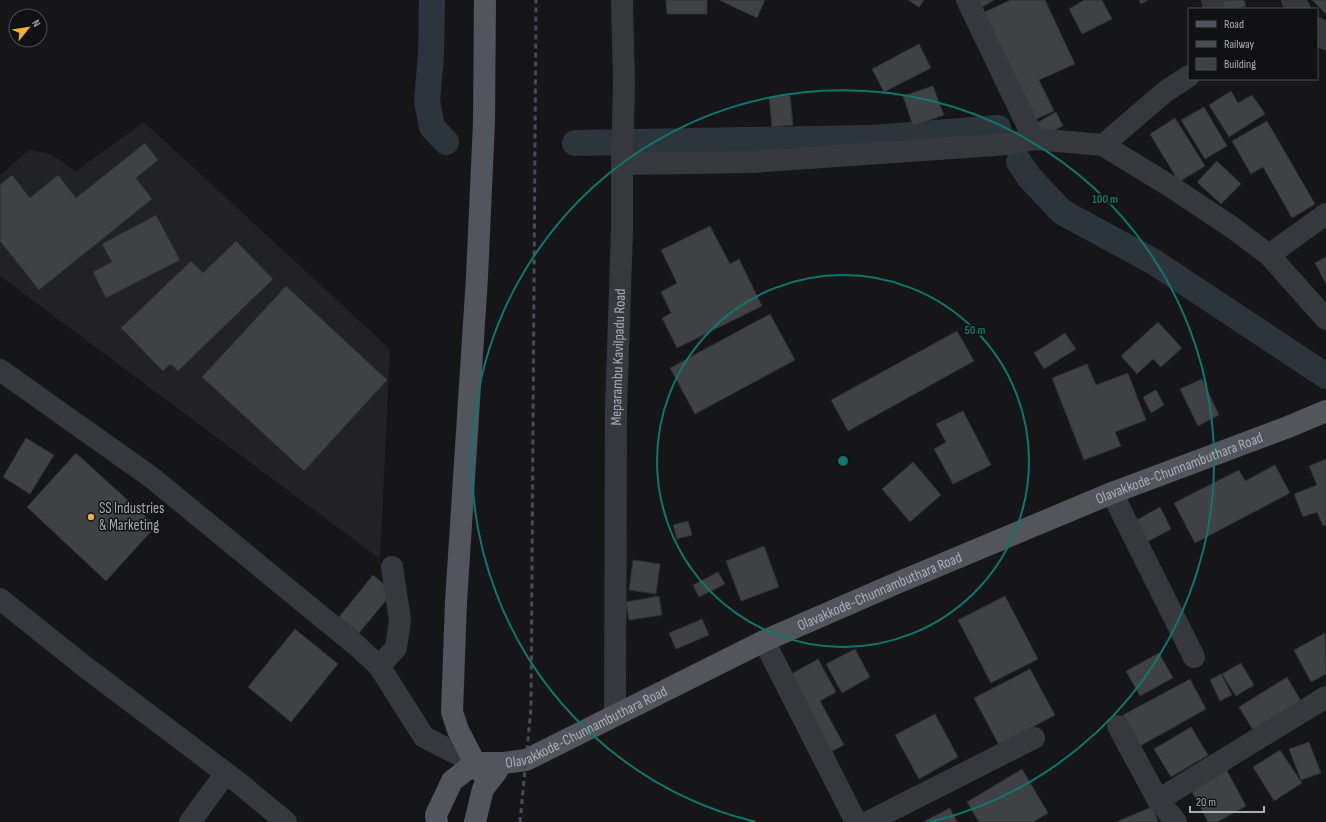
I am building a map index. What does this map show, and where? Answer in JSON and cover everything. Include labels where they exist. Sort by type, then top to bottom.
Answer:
[{"type":"main road","points":[[485,0],[484,122],[477,277],[456,602],[452,712],[458,730],[475,763],[488,782]]},
{"type":"main road","name":"Olavakkode-Chunnambuthara Road","points":[[475,822],[483,789],[504,763],[526,760],[764,641],[897,583],[1112,493],[1288,427],[1326,411]]},
{"type":"main road","points":[[437,822],[436,815],[452,781],[475,763],[504,763]]},
{"type":"street","name":"Meparambu Kavilpadu Road","points":[[615,715],[616,409],[622,230],[624,82],[622,0]]},
{"type":"street","points":[[967,0],[1034,139]]},
{"type":"street","points":[[1292,0],[1299,8]]},
{"type":"street","points":[[1318,29],[1326,39]]},
{"type":"street","points":[[1103,145],[1166,91],[1188,77]]},
{"type":"street","points":[[622,164],[752,162],[1010,144],[1034,139],[1103,145],[1170,186],[1233,228],[1269,255],[1326,319]]},
{"type":"street","points":[[1269,255],[1326,214]]},
{"type":"street","points":[[0,370],[151,477],[356,645],[380,666],[424,737],[475,763]]},
{"type":"street","points":[[1112,493],[1194,657]]},
{"type":"street","points":[[380,666],[396,648],[400,620],[392,567]]},
{"type":"street","points":[[0,599],[84,666],[226,773],[286,822]]},
{"type":"street","points":[[764,641],[856,822]]},
{"type":"street","points":[[1158,800],[1326,697]]},
{"type":"street","points":[[1118,726],[1158,800],[1176,822]]},
{"type":"street","points":[[868,822],[1034,738]]},
{"type":"street","points":[[190,822],[226,773]]},
{"type":"shaded area","points":[[144,122],[390,349],[380,559],[0,276],[0,175],[29,150],[51,154],[76,171]]},
{"type":"building","points":[[666,0],[707,0],[707,14],[667,14]]},
{"type":"building","points":[[719,0],[765,0],[757,18]]},
{"type":"building","points":[[908,0],[924,0],[919,7]]},
{"type":"building","points":[[978,0],[994,0],[982,7]]},
{"type":"building","points":[[1011,0],[1045,0],[1075,64],[1039,80],[1054,111],[1028,123],[978,15]]},
{"type":"building","points":[[1084,0],[1102,0],[1112,19],[1082,34],[1069,9]]},
{"type":"building","points":[[1139,0],[1148,0],[1141,4]]},
{"type":"building","points":[[1222,0],[1244,0],[1246,6],[1239,8],[1214,8]]},
{"type":"building","points":[[1312,0],[1326,0],[1326,14]]},
{"type":"building","points":[[919,44],[931,68],[884,92],[872,69]]},
{"type":"building","points":[[933,86],[944,115],[913,126],[903,96]]},
{"type":"building","points":[[1231,91],[1238,103],[1252,95],[1265,114],[1229,137],[1209,105]]},
{"type":"building","points":[[790,95],[793,125],[772,127],[769,97]]},
{"type":"building","points":[[1204,107],[1227,146],[1205,159],[1181,120]]},
{"type":"building","points":[[1056,112],[1063,126],[1039,138],[1033,125]]},
{"type":"building","points":[[1175,118],[1205,166],[1179,182],[1150,134]]},
{"type":"building","points":[[1267,121],[1315,204],[1292,218],[1263,167],[1251,174],[1232,141]]},
{"type":"building","points":[[145,143],[158,160],[136,178],[152,199],[39,290],[0,241],[0,185],[12,175],[30,198],[58,175],[76,198]]},
{"type":"building","points":[[1217,161],[1241,184],[1221,204],[1197,182]]},
{"type":"building","points":[[156,215],[180,260],[106,298],[93,272],[112,262],[102,244]]},
{"type":"building","points":[[710,226],[730,264],[739,259],[762,306],[677,348],[662,318],[671,313],[661,292],[677,283],[661,250]]},
{"type":"building","points":[[236,241],[273,279],[178,371],[170,364],[163,371],[121,328],[191,261],[203,273]]},
{"type":"building","points":[[1326,257],[1326,284],[1315,263]]},
{"type":"building","points":[[286,286],[387,380],[304,471],[202,377]]},
{"type":"building","points":[[770,314],[795,360],[695,414],[670,368]]},
{"type":"building","points":[[1158,322],[1182,348],[1161,367],[1153,359],[1137,374],[1121,356]]},
{"type":"building","points":[[957,331],[974,361],[848,431],[831,400]]},
{"type":"building","points":[[1065,333],[1076,349],[1044,369],[1034,353]]},
{"type":"building","points":[[1087,364],[1096,385],[1128,373],[1146,420],[1115,432],[1121,446],[1084,460],[1052,378]]},
{"type":"building","points":[[1202,379],[1219,415],[1198,426],[1180,389]]},
{"type":"building","points":[[1156,390],[1164,405],[1151,413],[1143,397]]},
{"type":"building","points":[[963,411],[991,465],[953,484],[934,449],[946,442],[936,424]]},
{"type":"building","points":[[26,438],[54,455],[30,494],[3,477]]},
{"type":"building","name":"SS Industries & Marketing","points":[[76,453],[156,526],[106,581],[27,507]]},
{"type":"building","points":[[1326,459],[1326,525],[1323,526],[1317,512],[1303,517],[1294,494],[1317,485],[1309,466]]},
{"type":"building","points":[[913,462],[941,495],[910,522],[882,489]]},
{"type":"building","points":[[1275,465],[1290,493],[1195,543],[1174,503],[1239,470],[1245,481]]},
{"type":"building","points":[[1160,507],[1171,529],[1147,542],[1135,521]]},
{"type":"building","points":[[688,521],[692,535],[677,539],[673,525]]},
{"type":"building","points":[[764,546],[779,587],[741,601],[726,561]]},
{"type":"building","points":[[633,560],[660,564],[656,594],[629,590]]},
{"type":"building","points":[[718,572],[725,584],[699,597],[693,585]]},
{"type":"building","points":[[373,575],[393,592],[359,633],[339,617]]},
{"type":"building","points":[[659,596],[662,615],[629,620],[626,602]]},
{"type":"building","points":[[1005,596],[1038,659],[991,683],[958,620]]},
{"type":"building","points":[[702,619],[709,635],[676,649],[669,633]]},
{"type":"building","points":[[295,629],[338,664],[291,722],[248,687]]},
{"type":"building","points":[[1325,633],[1326,674],[1311,682],[1294,650]]},
{"type":"building","points":[[855,649],[870,677],[842,693],[826,664]]},
{"type":"building","points":[[1159,653],[1173,678],[1140,696],[1126,671]]},
{"type":"building","points":[[818,659],[836,692],[820,701],[844,745],[821,757],[779,681]]},
{"type":"building","points":[[1241,663],[1254,685],[1236,696],[1222,674]]},
{"type":"building","points":[[1030,669],[1055,715],[999,745],[974,698]]},
{"type":"building","points":[[1221,674],[1232,695],[1220,701],[1210,680]]},
{"type":"building","points":[[1287,677],[1301,701],[1253,730],[1239,707]]},
{"type":"building","points":[[1190,679],[1206,709],[1140,746],[1123,715]]},
{"type":"building","points":[[935,714],[958,757],[919,779],[895,735]]},
{"type":"building","points":[[1191,727],[1208,755],[1171,777],[1154,749]]},
{"type":"building","points":[[1309,742],[1321,773],[1301,780],[1289,749]]},
{"type":"building","points":[[1280,750],[1302,783],[1274,801],[1253,767]]},
{"type":"building","points":[[1022,769],[1048,813],[1033,822],[979,822],[967,802]]},
{"type":"building","points":[[1226,769],[1246,806],[1217,822],[1208,822],[1190,788]]},
{"type":"building","points":[[1152,807],[1158,822],[1116,822]]},
{"type":"building","points":[[950,808],[957,822],[923,822]]},
{"type":"waterway","points":[[432,0],[431,55],[427,101],[432,127],[446,142]]},
{"type":"waterway","points":[[575,143],[873,138],[998,128]]},
{"type":"waterway","points":[[1019,162],[1029,177],[1062,212],[1154,262],[1326,376]]},
{"type":"railway","points":[[520,822],[531,708],[536,0]]},
{"type":"place","name":"SS Industries & Marketing","points":[[91,517]]}]
